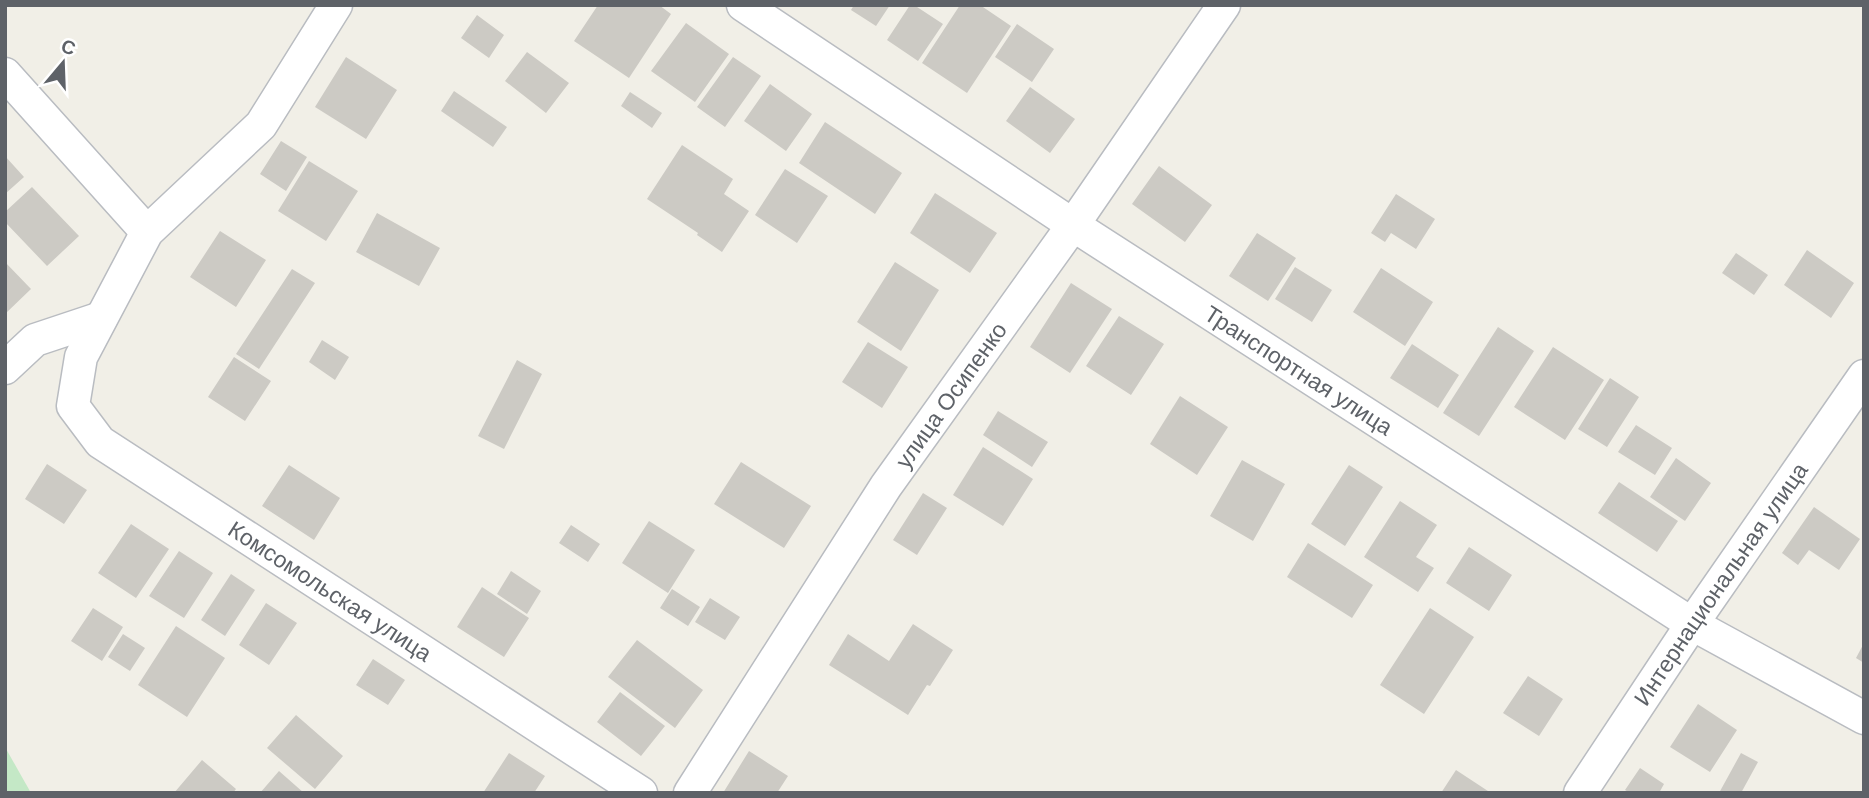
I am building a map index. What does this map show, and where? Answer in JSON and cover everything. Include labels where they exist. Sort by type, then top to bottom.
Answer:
[{"type":"street","name":"Комсомольская улица","points":[[336,5],[261,125],[147,232],[81,357],[72,405],[100,442],[641,793]]},
{"type":"street","name":"Транспортная улица","points":[[743,5],[1073,225],[1692,624],[1864,718]]},
{"type":"street","name":"улица Осипенко","points":[[690,793],[886,486],[1073,225],[1224,5]]},
{"type":"street","points":[[5,74],[147,232]]},
{"type":"street","points":[[5,368],[35,340],[102,318]]},
{"type":"street","name":"Интернациональная улица","points":[[1580,793],[1692,624],[1864,376]]},
{"type":"green space","points":[[5,747],[31,793],[5,793]]},
{"type":"building","points":[[598,5],[659,5],[671,14],[629,78],[574,41]]},
{"type":"building","points":[[854,5],[890,5],[876,26],[851,10]]},
{"type":"building","points":[[910,5],[943,24],[918,61],[887,40]]},
{"type":"building","points":[[960,5],[980,5],[1011,26],[967,93],[922,63]]},
{"type":"building","points":[[477,15],[504,35],[489,58],[461,38]]},
{"type":"building","points":[[686,23],[729,54],[695,102],[651,71]]},
{"type":"building","points":[[1017,24],[1054,49],[1032,82],[995,57]]},
{"type":"building","points":[[527,52],[569,83],[546,113],[505,81]]},
{"type":"building","points":[[346,57],[397,90],[366,139],[315,107]]},
{"type":"building","points":[[733,57],[761,76],[725,127],[697,107]]},
{"type":"building","points":[[770,84],[812,114],[786,151],[744,121]]},
{"type":"building","points":[[1030,87],[1075,119],[1050,153],[1006,121]]},
{"type":"building","points":[[454,91],[507,127],[493,147],[441,111]]},
{"type":"building","points":[[630,92],[662,113],[652,128],[621,106]]},
{"type":"building","points":[[825,122],[902,173],[875,214],[799,163]]},
{"type":"building","points":[[281,141],[307,157],[286,191],[260,174]]},
{"type":"building","points":[[682,145],[733,179],[724,194],[749,211],[722,252],[647,199]]},
{"type":"building","points":[[5,156],[24,177],[5,194]]},
{"type":"building","points":[[309,161],[358,191],[326,241],[278,211]]},
{"type":"building","points":[[1159,166],[1212,205],[1185,242],[1132,204]]},
{"type":"building","points":[[785,169],[828,196],[797,243],[755,215]]},
{"type":"building","points":[[32,187],[79,236],[47,266],[5,222],[5,212]]},
{"type":"building","points":[[935,193],[997,233],[970,273],[910,233]]},
{"type":"building","points":[[1396,194],[1435,219],[1416,249],[1391,233],[1385,242],[1371,233]]},
{"type":"building","points":[[377,213],[440,248],[419,286],[356,252]]},
{"type":"building","points":[[220,231],[266,260],[236,307],[190,277]]},
{"type":"building","points":[[1257,233],[1296,258],[1268,301],[1229,276]]},
{"type":"building","points":[[1807,250],[1854,283],[1831,318],[1784,285]]},
{"type":"building","points":[[1736,253],[1768,275],[1754,295],[1722,273]]},
{"type":"building","points":[[5,262],[31,289],[5,314]]},
{"type":"building","points":[[895,262],[939,290],[901,351],[857,322]]},
{"type":"building","points":[[1295,267],[1332,290],[1312,322],[1275,299]]},
{"type":"building","points":[[1381,268],[1433,302],[1405,346],[1353,312]]},
{"type":"building","points":[[292,269],[315,283],[259,369],[236,354]]},
{"type":"building","points":[[1071,283],[1112,309],[1070,373],[1030,347]]},
{"type":"building","points":[[1119,316],[1164,344],[1131,395],[1086,366]]},
{"type":"building","points":[[1498,327],[1534,351],[1479,436],[1443,413]]},
{"type":"building","points":[[322,340],[349,357],[335,380],[309,362]]},
{"type":"building","points":[[868,342],[908,367],[882,408],[842,382]]},
{"type":"building","points":[[1412,344],[1459,375],[1438,408],[1390,378]]},
{"type":"building","points":[[1553,347],[1604,380],[1565,440],[1514,407]]},
{"type":"building","points":[[234,357],[271,381],[245,421],[208,397]]},
{"type":"building","points":[[517,360],[542,374],[504,449],[478,436]]},
{"type":"building","points":[[1610,378],[1639,397],[1607,447],[1578,429]]},
{"type":"building","points":[[1180,396],[1228,427],[1197,475],[1150,444]]},
{"type":"building","points":[[998,411],[1048,442],[1032,467],[983,435]]},
{"type":"building","points":[[1636,425],[1672,448],[1655,475],[1618,452]]},
{"type":"building","points":[[983,447],[1033,479],[1003,526],[953,495]]},
{"type":"building","points":[[1676,458],[1711,483],[1685,521],[1650,497]]},
{"type":"building","points":[[1242,460],[1285,484],[1253,541],[1210,516]]},
{"type":"building","points":[[741,462],[811,506],[784,548],[714,504]]},
{"type":"building","points":[[47,464],[87,490],[64,524],[25,499]]},
{"type":"building","points":[[289,465],[340,498],[314,540],[262,506]]},
{"type":"building","points":[[1349,465],[1383,487],[1345,546],[1311,524]]},
{"type":"building","points":[[1619,482],[1678,521],[1657,552],[1598,513]]},
{"type":"building","points":[[923,493],[947,508],[917,555],[893,540]]},
{"type":"building","points":[[1400,501],[1437,525],[1416,557],[1434,568],[1418,592],[1364,557]]},
{"type":"building","points":[[1814,507],[1860,539],[1839,570],[1809,550],[1798,565],[1782,553]]},
{"type":"building","points":[[649,521],[695,550],[668,593],[622,563]]},
{"type":"building","points":[[131,524],[169,549],[136,598],[98,573]]},
{"type":"building","points":[[571,525],[600,544],[588,562],[559,543]]},
{"type":"building","points":[[1308,543],[1373,585],[1352,618],[1287,577]]},
{"type":"building","points":[[1469,547],[1512,575],[1489,611],[1446,583]]},
{"type":"building","points":[[179,551],[213,573],[184,618],[149,596]]},
{"type":"building","points":[[511,571],[541,591],[527,614],[497,594]]},
{"type":"building","points":[[231,574],[255,590],[225,636],[201,620]]},
{"type":"building","points":[[482,587],[529,618],[504,657],[457,627]]},
{"type":"building","points":[[672,589],[700,607],[688,626],[660,608]]},
{"type":"building","points":[[710,598],[740,617],[725,640],[695,622]]},
{"type":"building","points":[[266,603],[297,623],[269,665],[239,645]]},
{"type":"building","points":[[93,608],[123,627],[102,661],[71,641]]},
{"type":"building","points":[[1430,608],[1474,637],[1424,714],[1380,685]]},
{"type":"building","points":[[913,624],[953,650],[908,715],[829,665],[848,634],[889,661]]},
{"type":"building","points":[[176,626],[225,658],[187,717],[138,685]]},
{"type":"building","points":[[123,634],[145,648],[130,671],[108,657]]},
{"type":"building","points":[[637,640],[703,690],[675,728],[608,677]]},
{"type":"building","points":[[1864,643],[1864,663],[1856,658]]},
{"type":"building","points":[[373,659],[405,680],[388,705],[356,685]]},
{"type":"building","points":[[1528,676],[1563,699],[1539,736],[1503,713]]},
{"type":"building","points":[[620,692],[665,726],[641,756],[597,722]]},
{"type":"building","points":[[1698,704],[1737,730],[1710,772],[1670,747]]},
{"type":"building","points":[[296,715],[343,756],[315,789],[267,748]]},
{"type":"building","points":[[749,751],[788,776],[777,793],[723,793]]},
{"type":"building","points":[[509,753],[545,776],[534,793],[483,793]]},
{"type":"building","points":[[1741,753],[1758,762],[1741,793],[1719,793]]},
{"type":"building","points":[[202,760],[236,789],[233,793],[174,793]]},
{"type":"building","points":[[1640,768],[1664,784],[1659,793],[1630,793],[1625,790]]},
{"type":"building","points":[[1456,770],[1491,793],[1441,793]]},
{"type":"building","points":[[279,771],[304,793],[260,793]]}]
